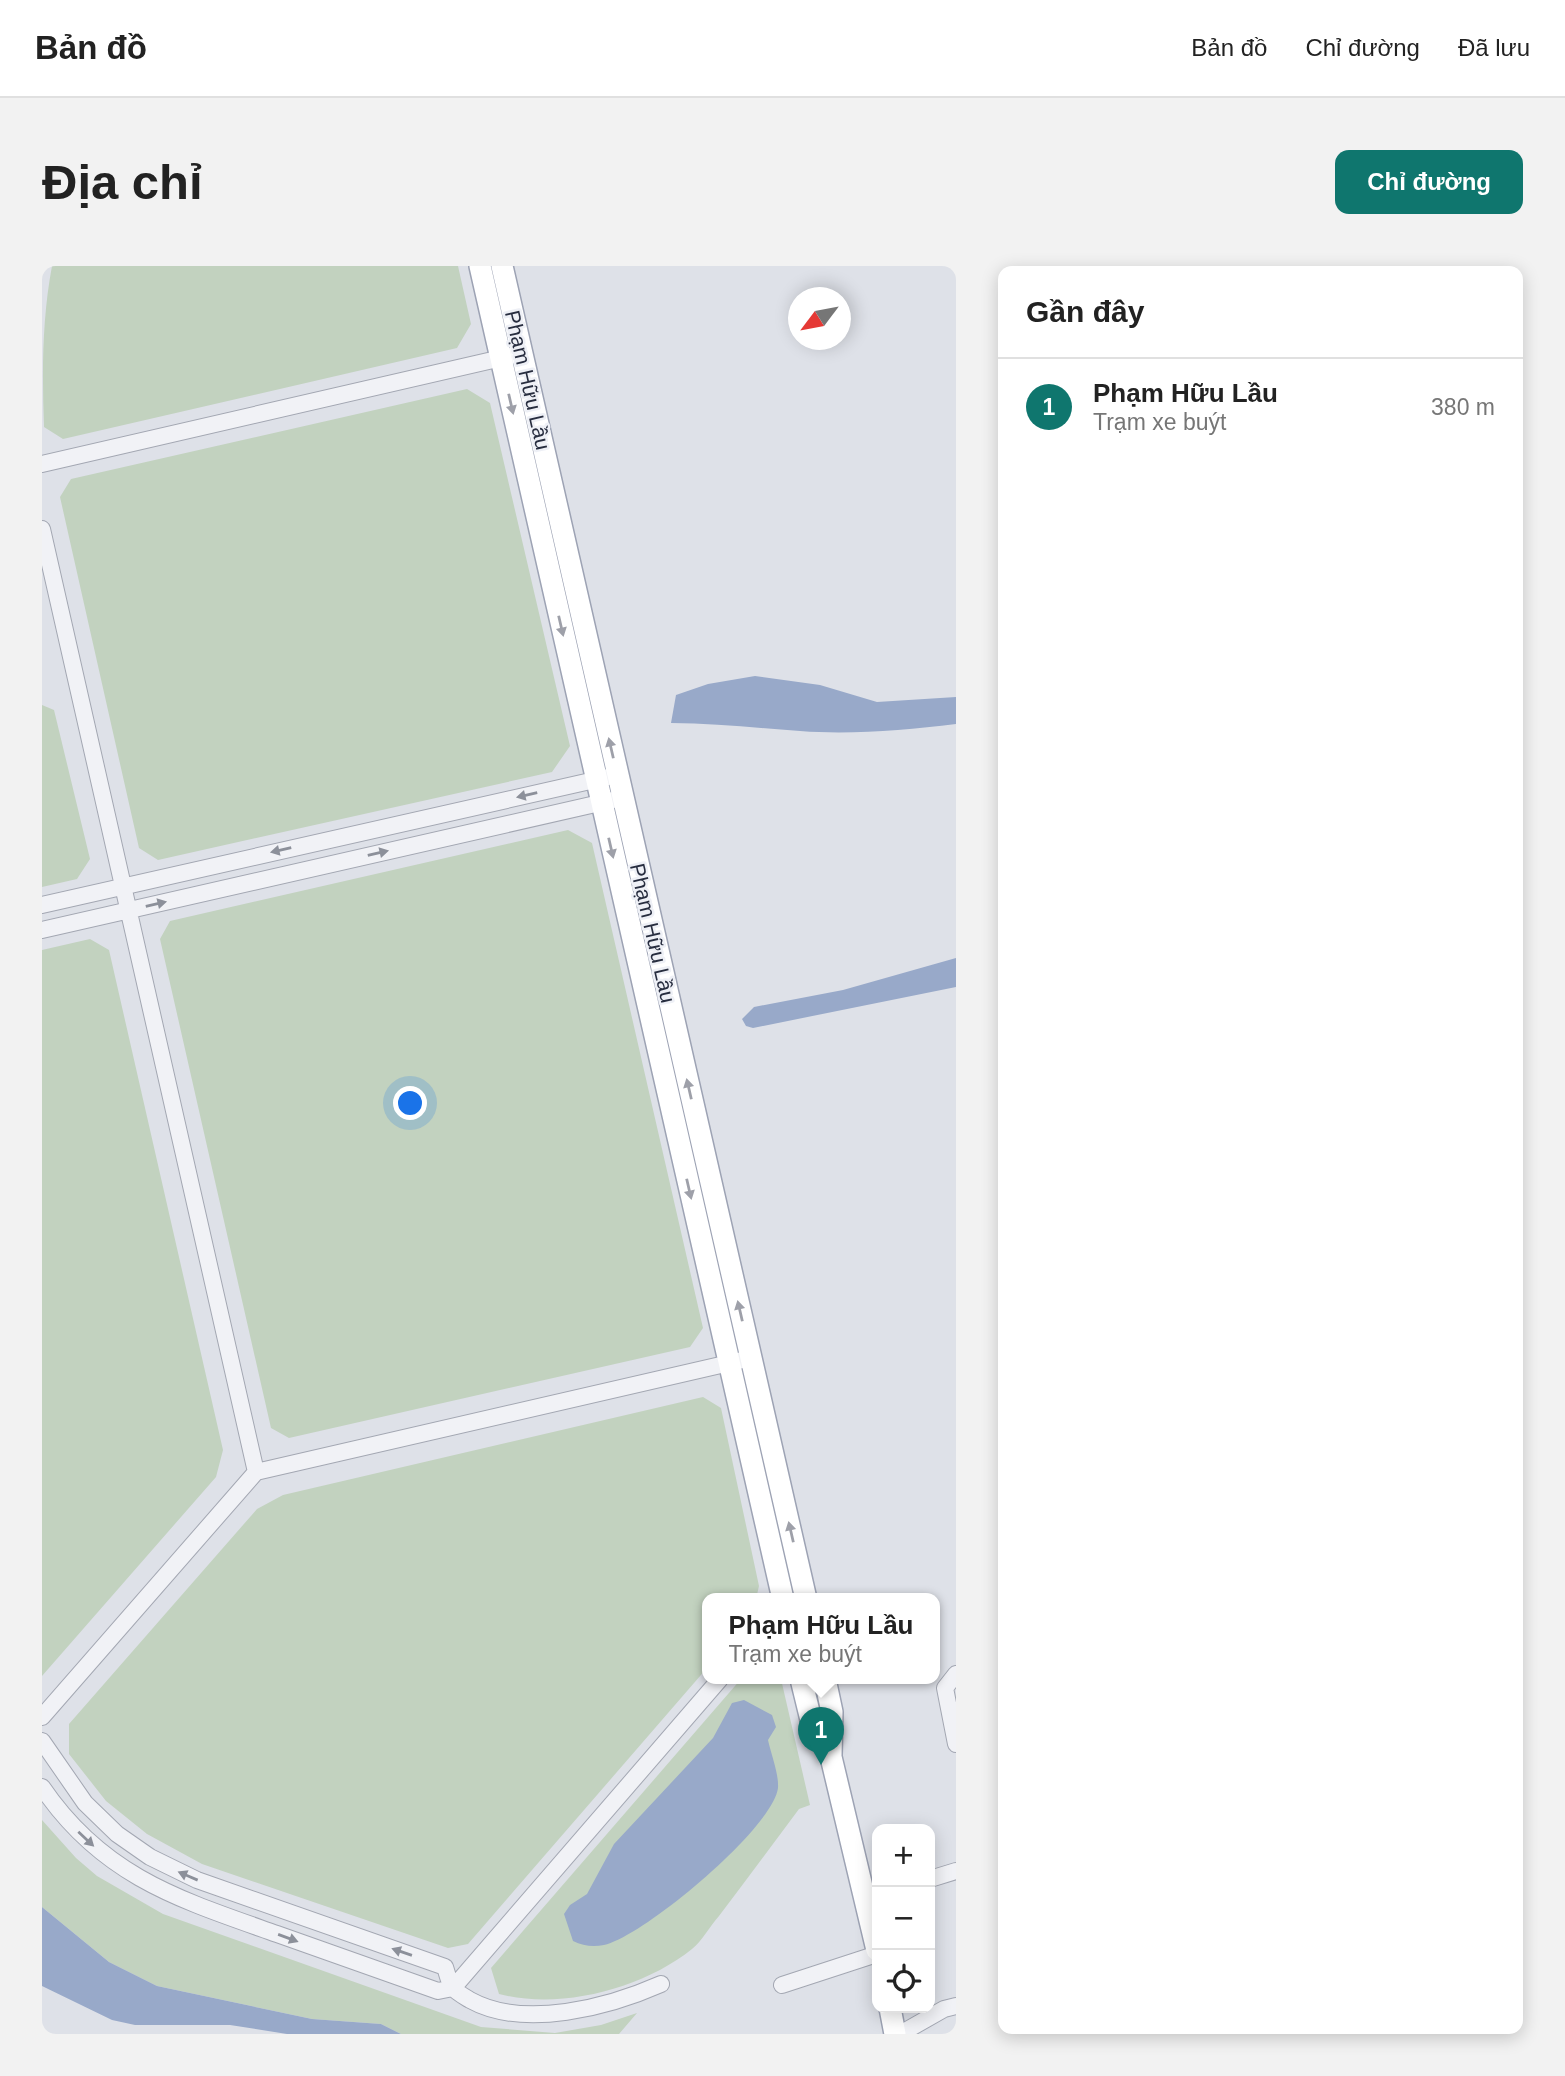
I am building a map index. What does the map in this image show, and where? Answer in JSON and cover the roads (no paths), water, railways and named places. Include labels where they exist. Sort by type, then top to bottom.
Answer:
[{"type":"main road","name":"Phạm Hữu Lầu","points":[[480,266],[511,356],[618,775],[805,1593]]},
{"type":"main road","name":"Phạm Hữu Lầu","points":[[502,266],[511,356],[596,780],[782,1593]]},
{"type":"main road","points":[[802,1684],[811,1720],[831,1757],[871,1896],[877,1950]]},
{"type":"main road","points":[[826,1684],[832,1712],[831,1757]]},
{"type":"main road","points":[[892,2013],[898,2034]]},
{"type":"street","points":[[42,464],[511,356]]},
{"type":"street","points":[[42,530],[256,1472]]},
{"type":"street","points":[[42,905],[618,775]]},
{"type":"street","points":[[42,930],[622,797]]},
{"type":"street","points":[[42,1717],[256,1472],[751,1358]]},
{"type":"street","points":[[956,1674],[945,1688],[956,1744]]},
{"type":"street","points":[[42,1787],[63,1815],[92,1845],[147,1884],[194,1904],[438,1992],[453,1988],[716,1684]]},
{"type":"street","points":[[42,1741],[85,1803],[117,1834],[150,1857],[197,1880],[445,1967],[453,1988],[488,2007],[549,2013],[599,2006],[661,1984]]},
{"type":"street","points":[[935,1877],[956,1871]]},
{"type":"street","points":[[782,1985],[872,1954]]},
{"type":"street","points":[[898,2034],[944,2009],[956,2006]]},
{"type":"water","points":[[755,676],[820,685],[877,702],[956,697],[956,724],[839,732],[671,723],[676,695],[708,684]]},
{"type":"water","points":[[956,958],[956,987],[753,1028],[746,1026],[742,1019],[754,1007],[843,990]]},
{"type":"water","points":[[744,1700],[772,1715],[776,1727],[768,1740],[778,1782],[771,1806],[731,1853],[675,1902],[647,1922],[604,1945],[588,1946],[573,1941],[564,1914],[570,1905],[587,1894],[614,1844],[713,1738],[732,1703]]},
{"type":"water","points":[[42,1907],[109,1962],[157,1986],[312,2019],[381,2024],[401,2034],[287,2034],[230,2025],[135,2025],[112,2020],[42,1986]]},
{"type":"place","name":"Phạm Hữu Lầu","points":[[821,1765]]}]
